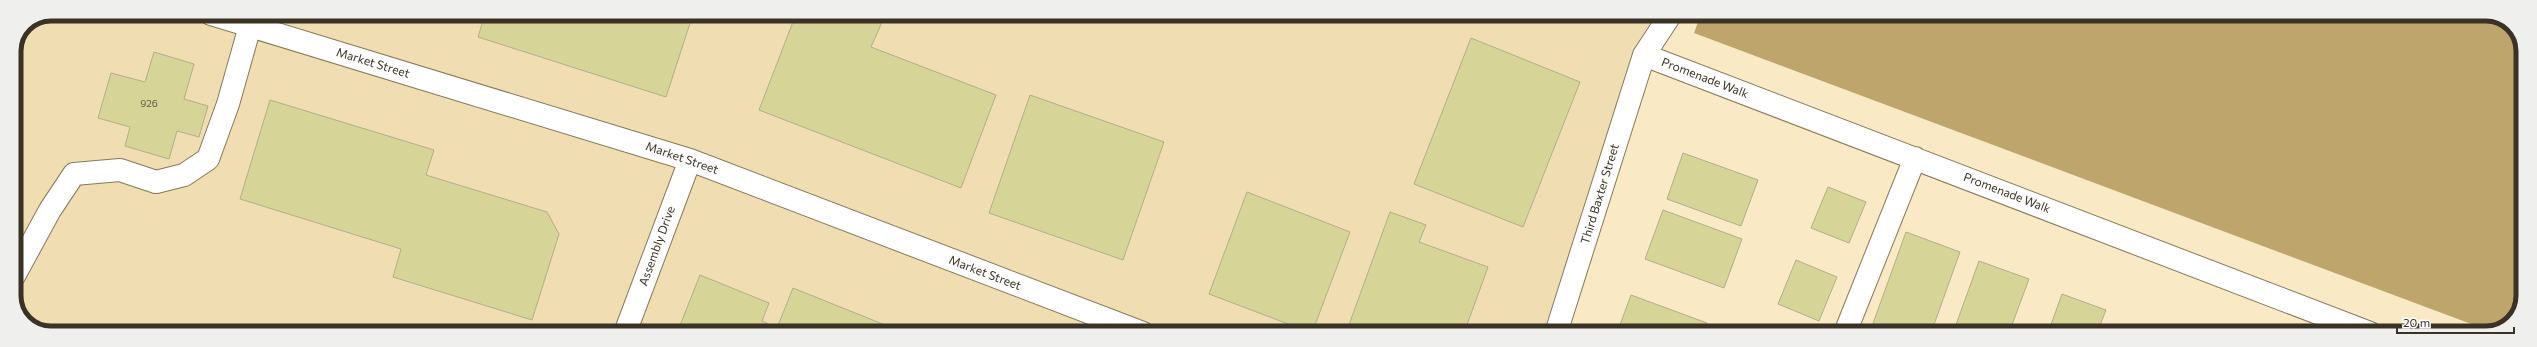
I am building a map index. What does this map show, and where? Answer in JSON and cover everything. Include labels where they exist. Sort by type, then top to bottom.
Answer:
[{"type":"street","name":"Market Street","points":[[234,21],[690,160],[1125,326]]},
{"type":"street","name":"Third Baxter Street","points":[[1558,326],[1644,55],[1666,21]]},
{"type":"street","points":[[21,263],[50,210],[74,174],[120,170],[156,182],[184,175],[208,159],[228,104],[250,26]]},
{"type":"street","name":"Promenade Walk","points":[[1644,55],[2352,326]]},
{"type":"street","points":[[1848,326],[1915,158]]},
{"type":"street","name":"Assembly Drive","points":[[628,326],[690,160]]},
{"type":"shaded area","points":[[52,21],[1666,21],[1644,55],[1558,326],[48,326],[38,323],[29,316],[23,307],[21,297],[21,52],[23,40],[30,30],[40,23]]},
{"type":"shaded area","points":[[1698,21],[2489,21],[2499,24],[2511,35],[2514,40],[2516,50],[2516,299],[2512,311],[2501,322],[2489,326],[2477,326],[1694,33]]},
{"type":"building","points":[[483,21],[691,21],[666,97],[478,37]]},
{"type":"building","points":[[793,21],[880,21],[882,22],[871,47],[996,95],[961,188],[759,110]]},
{"type":"building","points":[[1471,38],[1580,82],[1523,227],[1414,184]]},
{"type":"building","points":[[154,52],[194,64],[184,99],[208,106],[199,137],[177,131],[169,159],[125,146],[130,127],[98,118],[111,73],[145,82]]},
{"type":"building","points":[[1030,95],[1164,142],[1123,260],[989,213]]},
{"type":"building","points":[[270,100],[434,150],[426,175],[547,212],[559,234],[532,320],[393,277],[401,249],[240,199]]},
{"type":"building","points":[[1683,153],[1758,180],[1741,226],[1667,199]]},
{"type":"building","points":[[1828,187],[1866,202],[1849,243],[1811,228]]},
{"type":"building","points":[[1247,192],[1350,232],[1315,326],[1294,326],[1209,294]]},
{"type":"building","points":[[1663,210],[1742,239],[1724,288],[1645,259]]},
{"type":"building","points":[[1390,212],[1426,225],[1419,242],[1488,267],[1467,326],[1349,326]]},
{"type":"building","points":[[1906,232],[1960,252],[1934,326],[1872,326]]},
{"type":"building","points":[[1796,260],[1837,277],[1819,321],[1778,304]]},
{"type":"building","points":[[1979,261],[2029,279],[2012,326],[1956,326]]},
{"type":"building","points":[[700,275],[769,303],[762,321],[773,326],[680,326]]},
{"type":"building","points":[[793,288],[888,326],[778,326]]},
{"type":"building","points":[[2062,294],[2106,310],[2100,326],[2051,326]]},
{"type":"building","points":[[1631,295],[1707,323],[1706,326],[1620,326]]}]
